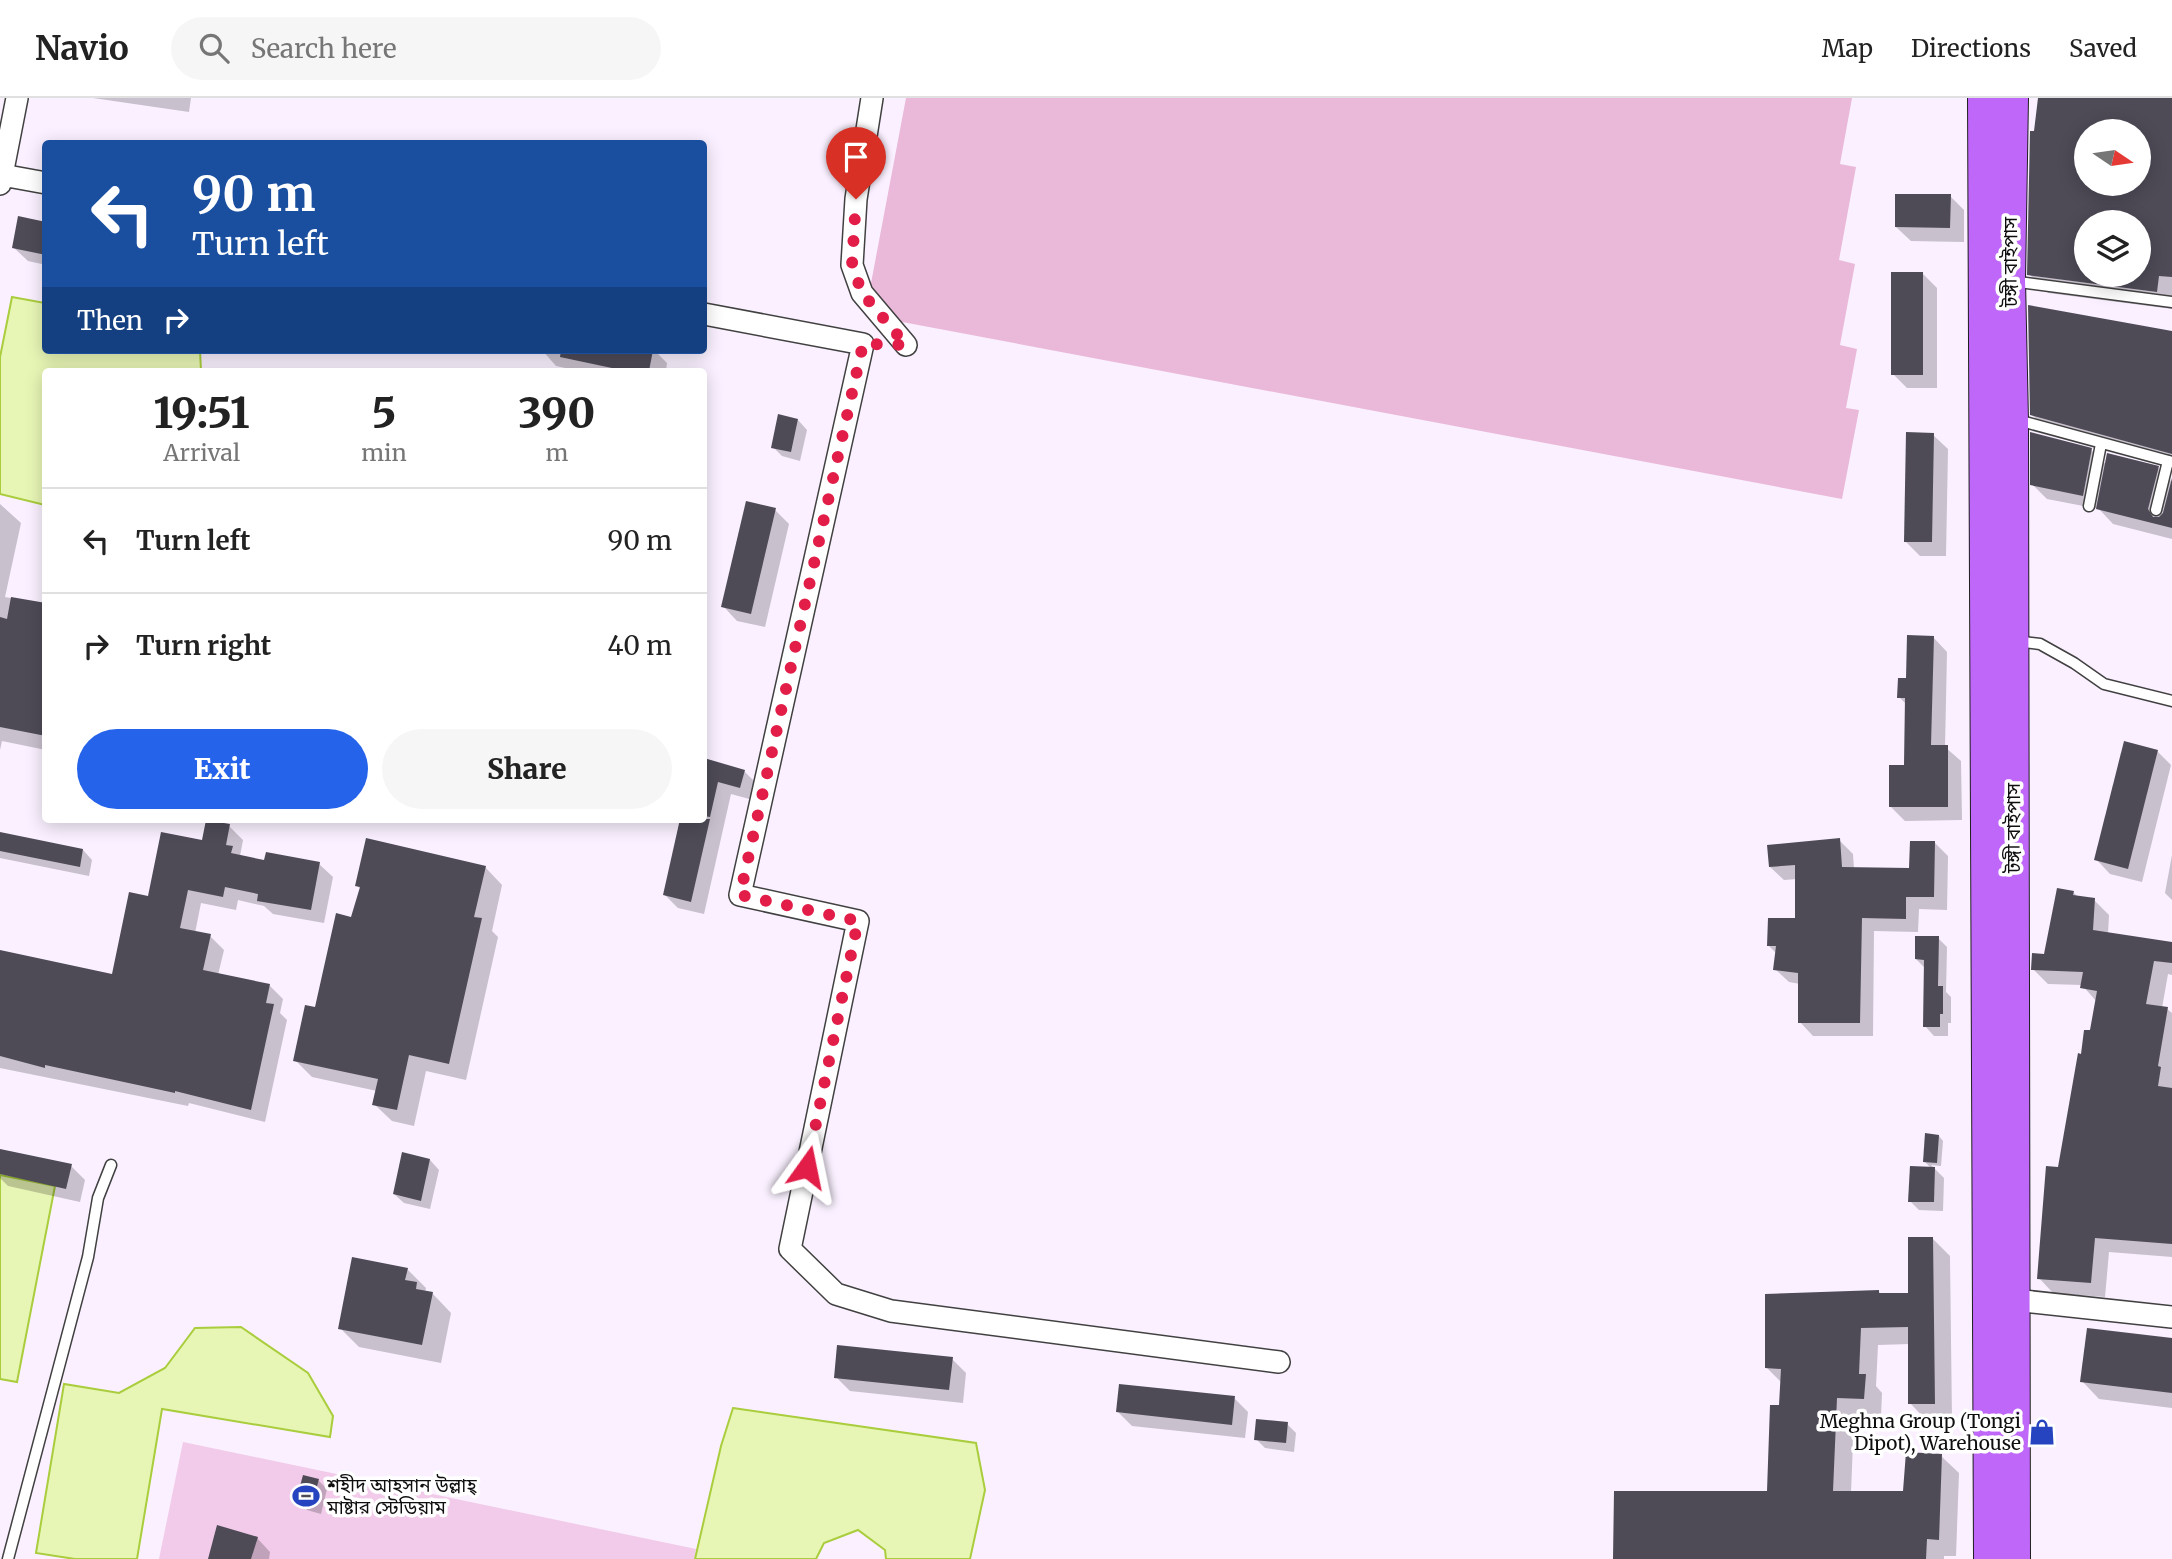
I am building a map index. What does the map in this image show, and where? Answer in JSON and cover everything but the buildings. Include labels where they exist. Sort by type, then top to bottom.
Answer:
[{"type":"main road","points":[[1984,98],[1990,1559]]},
{"type":"main road","name":"টঙ্গী বাইপাস","points":[[2012,98],[2008,280],[2012,421],[2014,1559]]},
{"type":"street","points":[[18,98],[1,179],[42,183]]},
{"type":"street","points":[[707,315],[863,344],[906,345],[862,293],[852,265],[856,199],[872,98]]},
{"type":"street","points":[[863,344],[740,895],[858,921],[790,1249],[836,1294],[891,1311],[1279,1362]]},
{"type":"street","points":[[2014,1300],[2172,1317]]},
{"type":"lane","points":[[2008,280],[2172,302]]},
{"type":"lane","points":[[2012,421],[2025,422],[2170,461],[2156,510]]},
{"type":"lane","points":[[2088,506],[2101,444]]},
{"type":"lane","points":[[2012,640],[2040,644],[2104,684],[2172,701]]},
{"type":"lane","points":[[8,1559],[88,1257],[98,1198],[111,1166]]},
{"type":"shaded area","points":[[906,98],[1852,98],[1840,164],[1856,167],[1839,260],[1855,264],[1840,345],[1857,349],[1846,408],[1859,410],[1842,499],[865,315]]},
{"type":"shaded area","points":[[12,297],[42,302],[42,354],[200,354],[201,368],[42,368],[42,504],[0,494],[0,357]]},
{"type":"shaded area","points":[[0,1175],[55,1186],[17,1382],[0,1379]]},
{"type":"shaded area","points":[[241,1327],[308,1373],[333,1416],[330,1437],[162,1409],[137,1559],[75,1559],[36,1553],[64,1384],[119,1393],[165,1368],[195,1328]]},
{"type":"shaded area","points":[[733,1408],[976,1443],[985,1490],[970,1559],[886,1559],[885,1550],[858,1530],[824,1543],[816,1559],[695,1559],[721,1446]]},
{"type":"shaded area","name":"শহীদ আহসান উল্লাহ্‌ মাষ্টার স্টেডিয়াম","points":[[183,1442],[696,1549],[694,1559],[159,1559]]},
{"type":"place","name":"Meghna Group (Tongi Dipot), Warehouse","points":[[2042,1432]]},
{"type":"place","name":"শহীদ আহসান উল্লাহ্‌ মাষ্টার স্টেডিয়াম","points":[[306,1496]]},
{"type":"route","points":[[807,1167],[858,921],[740,895],[863,344],[906,345],[862,293],[852,265],[856,199]]}]
